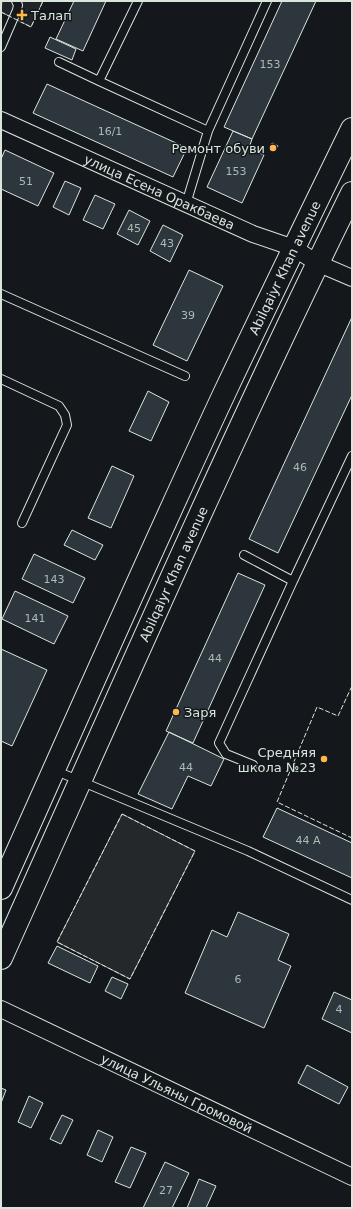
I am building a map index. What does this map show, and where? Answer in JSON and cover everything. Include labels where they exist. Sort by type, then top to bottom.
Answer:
[{"type":"main road","name":"Abilqaiyr Khan avenue","points":[[1,888],[166,520],[294,248],[352,129]]},
{"type":"main road","name":"Abilqaiyr Khan avenue","points":[[1,958],[192,531],[352,193]]},
{"type":"street","name":"улица Есена Оракбаева","points":[[1,120],[253,234],[294,248],[318,263],[352,278]]},
{"type":"street","name":"улица Ульяны Громовой","points":[[1,1009],[352,1177]]},
{"type":"lane","points":[[1,47],[17,10],[18,5],[16,1]]},
{"type":"lane","points":[[99,82],[138,1]]},
{"type":"lane","points":[[186,204],[208,131],[267,1]]},
{"type":"lane","points":[[58,62],[208,131]]},
{"type":"lane","points":[[1,294],[185,376]]},
{"type":"lane","points":[[1,379],[59,406],[65,414],[67,425],[22,523]]},
{"type":"lane","points":[[253,765],[226,754],[218,743],[352,456]]},
{"type":"lane","points":[[244,555],[293,581]]},
{"type":"lane","points":[[54,770],[248,851],[352,900]]},
{"type":"shaded area","name":"Талап","points":[[2,1],[43,1],[31,27],[1,12]]},
{"type":"shaded area","points":[[122,814],[195,851],[130,979],[57,942]]},
{"type":"building","points":[[74,1],[106,1],[83,51],[56,39]]},
{"type":"building","points":[[282,1],[316,1],[252,139],[224,127]]},
{"type":"building","points":[[50,37],[76,49],[72,60],[45,48]]},
{"type":"building","points":[[47,84],[187,148],[173,177],[33,113]]},
{"type":"building","points":[[233,131],[252,139],[249,148],[264,155],[242,203],[207,187]]},
{"type":"building","name":"Ремонт обуви","points":[[272,143],[278,146],[274,152],[269,149]]},
{"type":"building","points":[[5,150],[54,173],[38,206],[1,189],[1,159]]},
{"type":"building","points":[[65,181],[81,188],[69,215],[53,207]]},
{"type":"building","points":[[95,195],[115,204],[103,229],[83,220]]},
{"type":"building","points":[[129,210],[150,221],[138,245],[117,234]]},
{"type":"building","points":[[163,225],[183,235],[170,262],[150,251]]},
{"type":"building","points":[[189,270],[223,286],[187,361],[153,345]]},
{"type":"building","points":[[352,317],[352,395],[278,553],[249,539]]},
{"type":"building","points":[[148,391],[169,402],[151,441],[129,431]]},
{"type":"building","points":[[112,466],[134,476],[111,528],[88,518]]},
{"type":"building","points":[[72,530],[103,545],[95,560],[64,545]]},
{"type":"building","points":[[34,554],[85,578],[73,603],[22,579]]},
{"type":"building","points":[[238,573],[265,585],[193,743],[166,731]]},
{"type":"building","points":[[15,591],[68,616],[54,644],[2,619]]},
{"type":"building","points":[[1,649],[47,670],[12,746],[1,741]]},
{"type":"building","points":[[169,732],[224,759],[211,786],[188,776],[172,809],[138,794]]},
{"type":"building","points":[[277,808],[352,843],[352,878],[263,837]]},
{"type":"building","points":[[238,912],[289,934],[278,960],[291,966],[264,1028],[185,993],[212,930],[227,937]]},
{"type":"building","points":[[57,946],[98,966],[90,983],[48,963]]},
{"type":"building","points":[[112,977],[128,984],[121,999],[105,991]]},
{"type":"building","points":[[334,992],[352,1000],[352,1033],[322,1019]]},
{"type":"building","points":[[307,1065],[348,1087],[339,1104],[298,1083]]},
{"type":"building","points":[[1,1088],[6,1090],[1,1103]]},
{"type":"building","points":[[29,1096],[43,1103],[31,1128],[18,1122]]},
{"type":"building","points":[[62,1115],[73,1120],[61,1144],[50,1139]]},
{"type":"building","points":[[98,1130],[113,1137],[102,1162],[87,1155]]},
{"type":"building","points":[[131,1147],[146,1153],[130,1188],[115,1182]]},
{"type":"building","points":[[165,1162],[189,1173],[172,1208],[143,1208]]},
{"type":"building","points":[[199,1179],[216,1186],[206,1208],[187,1208]]},
{"type":"fence","points":[[1,12],[31,27],[43,1]]},
{"type":"fence","points":[[352,686],[338,716],[317,707],[277,802],[352,838]]},
{"type":"fence","points":[[122,814],[195,851],[130,979],[57,942],[122,814]]},
{"type":"place","name":"Талап","points":[[22,15]]},
{"type":"place","name":"Ремонт обуви","points":[[273,148]]},
{"type":"place","name":"Заря","points":[[176,712]]},
{"type":"place","name":"Средняя школа №23","points":[[324,759]]}]
